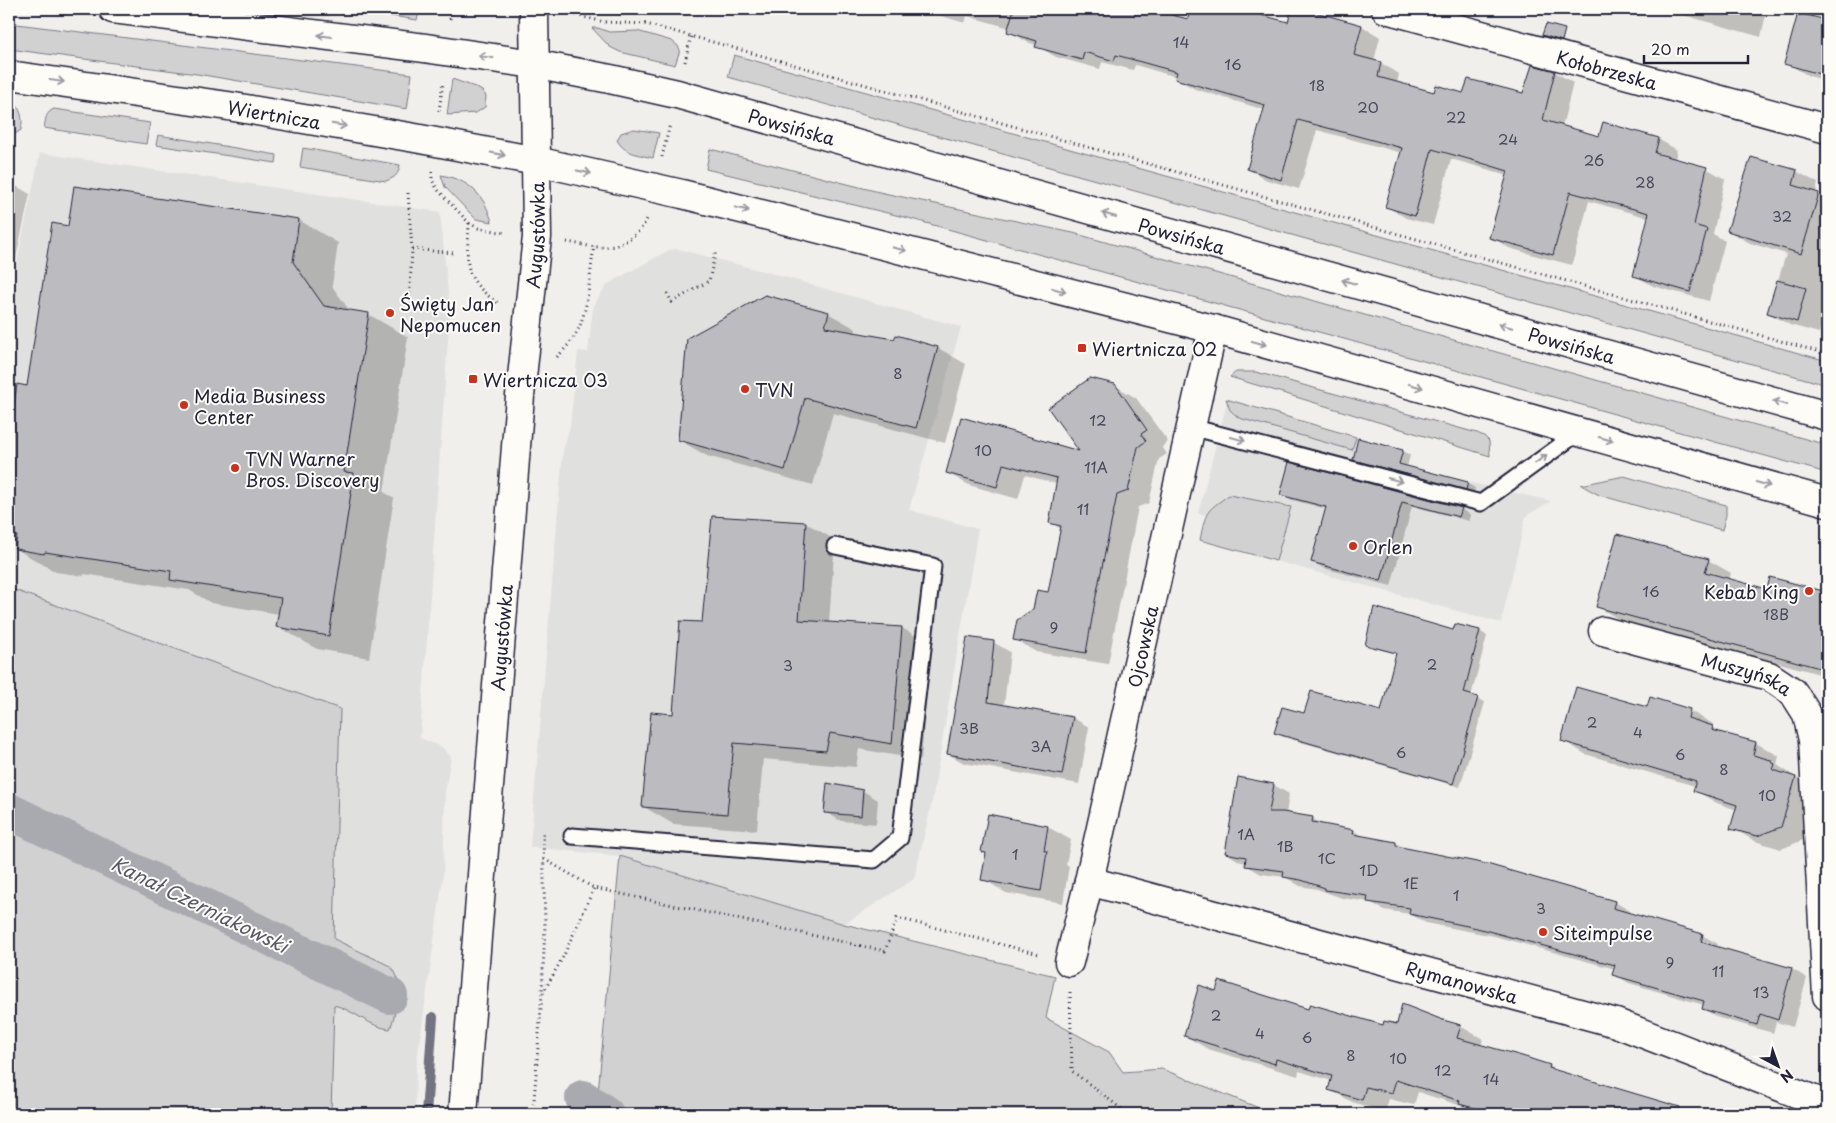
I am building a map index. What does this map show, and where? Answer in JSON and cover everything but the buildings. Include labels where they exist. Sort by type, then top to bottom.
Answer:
[{"type":"main road","points":[[113,9],[426,48],[534,64]]},
{"type":"main road","name":"Augustówka","points":[[464,1114],[520,396],[537,237],[534,9]]},
{"type":"main road","name":"Kołobrzeska","points":[[1386,9],[1827,129]]},
{"type":"main road","name":"Powsińska","points":[[534,64],[677,94],[1827,416]]},
{"type":"main road","name":"Wiertnicza","points":[[9,75],[228,106],[422,139],[536,162]]},
{"type":"main road","points":[[536,162],[682,194],[1212,330],[1827,502]]},
{"type":"main road","name":"Ojcowska","points":[[1069,962],[1089,881],[1212,330]]},
{"type":"main road","name":"Muszyńska","points":[[1603,630],[1769,676],[1793,692],[1807,714],[1814,740],[1827,996]]},
{"type":"main road","name":"Rymanowska","points":[[1089,881],[1616,1022],[1827,1105]]},
{"type":"lane","points":[[1191,427],[1481,503],[1579,432]]},
{"type":"lane","points":[[572,836],[874,860],[900,838],[933,566],[835,546]]},
{"type":"path","points":[[450,24],[452,9]]},
{"type":"path","points":[[583,17],[605,22],[646,24],[691,36],[1827,354]]},
{"type":"path","points":[[683,68],[691,36]]},
{"type":"path","points":[[439,115],[443,76]]},
{"type":"path","points":[[661,160],[667,134]]},
{"type":"path","points":[[432,168],[432,180],[438,190],[469,223],[478,228],[493,232]]},
{"type":"path","points":[[408,193],[412,249],[409,305]]},
{"type":"path","points":[[584,244],[607,247],[634,236],[643,228],[648,215]]},
{"type":"path","points":[[469,223],[467,263],[469,274],[488,296],[528,326]]},
{"type":"path","points":[[520,396],[570,343],[578,331],[584,315],[594,245]]},
{"type":"path","points":[[412,249],[454,253]]},
{"type":"path","points":[[667,293],[672,302],[709,280],[716,250]]},
{"type":"path","points":[[532,1114],[542,994],[545,926],[544,833]]},
{"type":"path","points":[[544,859],[594,888],[885,951],[897,918],[1069,962],[1072,1071],[1128,1114]]},
{"type":"path","points":[[542,994],[564,955],[594,888]]},
{"type":"shaded area","points":[[347,9],[399,9],[419,12],[417,20]]},
{"type":"shaded area","points":[[9,23],[412,74],[407,109],[197,74],[9,49]]},
{"type":"shaded area","points":[[592,28],[609,32],[637,31],[672,41],[680,50],[675,65],[620,52],[610,47]]},
{"type":"shaded area","points":[[734,55],[1827,361],[1827,385],[728,77]]},
{"type":"shaded area","points":[[452,79],[482,91],[486,96],[485,107],[476,113],[447,115]]},
{"type":"shaded area","points":[[9,103],[16,104],[20,110],[22,120],[21,130],[12,136],[9,136]]},
{"type":"shaded area","points":[[54,109],[150,123],[146,144],[44,128],[47,114]]},
{"type":"shaded area","points":[[634,129],[659,133],[653,158],[628,151],[617,140],[621,133]]},
{"type":"shaded area","points":[[158,135],[277,155],[276,163],[156,145]]},
{"type":"shaded area","points":[[303,148],[400,165],[396,175],[386,181],[300,167]]},
{"type":"shaded area","points":[[710,149],[879,192],[1073,233],[1827,445],[1827,473],[908,218],[706,169]]},
{"type":"shaded area","points":[[40,153],[440,212],[450,312],[420,738],[442,747],[451,757],[445,792],[443,877],[416,1068],[415,1114],[331,1114],[334,1005],[347,1009],[379,1028],[388,965],[334,939],[340,709],[9,588],[9,300]]},
{"type":"shaded area","points":[[441,175],[460,181],[474,190],[485,204],[492,222],[476,219],[445,187]]},
{"type":"shaded area","points":[[678,249],[961,327],[909,510],[978,529],[932,802],[914,879],[844,924],[620,856],[530,847],[563,451],[570,426],[578,351],[588,352],[593,307],[608,284],[669,250]]},
{"type":"shaded area","points":[[1236,372],[1256,372],[1477,433],[1489,441],[1490,456],[1230,377]]},
{"type":"shaded area","points":[[1226,399],[1356,437],[1352,450],[1239,418],[1230,410]]},
{"type":"shaded area","points":[[1227,403],[1230,410],[1239,418],[1352,450],[1356,437],[1403,450],[1400,464],[1551,501],[1526,516],[1501,623],[1276,561],[1291,507],[1213,507],[1205,515],[1198,513]]},
{"type":"shaded area","points":[[1624,476],[1726,505],[1726,515],[1722,530],[1599,495],[1581,485]]},
{"type":"shaded area","points":[[1229,495],[1291,507],[1276,561],[1200,540],[1208,513],[1215,505]]},
{"type":"shaded area","points":[[9,588],[340,709],[334,939],[388,965],[396,974],[398,990],[390,1029],[368,1022],[334,1005],[331,1114],[9,1114]]},
{"type":"shaded area","points":[[620,856],[844,924],[1055,976],[1046,1018],[1109,1052],[1123,1072],[1162,1069],[1274,1114],[596,1114]]},
{"type":"waterway","name":"Kanał Czerniakowski","points":[[9,811],[390,996]]},
{"type":"waterway","points":[[426,1114],[433,1017]]},
{"type":"waterway","name":"Kanał Czerniakowski","points":[[583,1098],[606,1114]]},
{"type":"place","name":"Święty Jan Nepomucen","points":[[390,313]]},
{"type":"place","name":"Wiertnicza 02","points":[[1082,348]]},
{"type":"place","name":"Wiertnicza 03","points":[[473,379]]},
{"type":"place","name":"TVN","points":[[745,389]]},
{"type":"place","name":"Media Business Center","points":[[184,405]]},
{"type":"place","name":"TVN Warner Bros. Discovery","points":[[235,468]]},
{"type":"place","name":"Orlen","points":[[1353,546]]},
{"type":"place","name":"Kebab King","points":[[1809,591]]},
{"type":"place","name":"Siteimpulse","points":[[1543,932]]}]
